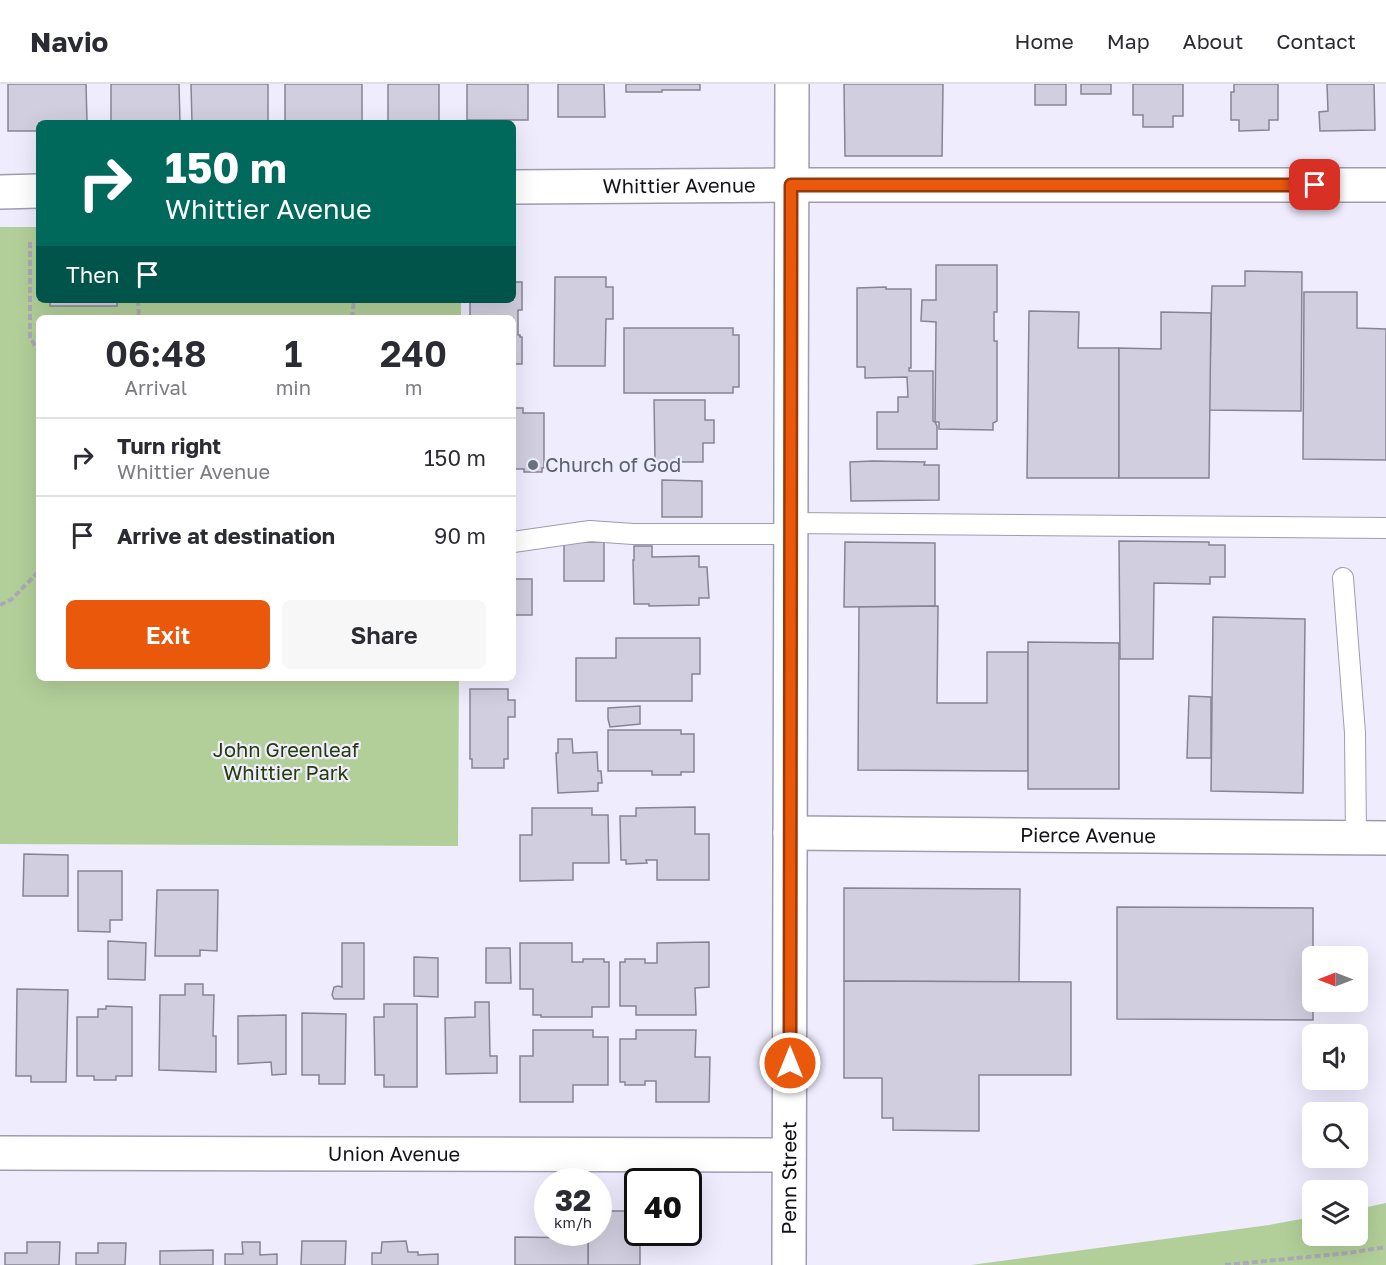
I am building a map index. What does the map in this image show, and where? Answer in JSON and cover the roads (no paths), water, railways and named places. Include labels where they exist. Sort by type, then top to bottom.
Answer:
[{"type":"street","name":"Penn Street","points":[[789,1265],[792,84]]},
{"type":"street","name":"Whittier Avenue","points":[[516,188],[791,185],[1386,185]]},
{"type":"street","points":[[0,192],[36,191]]},
{"type":"street","name":"Pierce Avenue","points":[[790,833],[1371,838]]},
{"type":"street","name":"Union Avenue","points":[[0,1153],[789,1155]]},
{"type":"lane","points":[[516,542],[590,531],[633,534],[791,529],[1386,528]]},
{"type":"lane","points":[[1343,578],[1355,733],[1371,838]]},
{"type":"place","name":"Church of God","points":[[533,465]]},
{"type":"park label","name":"John Greenleaf Whittier Park","points":[[286,762]]}]
